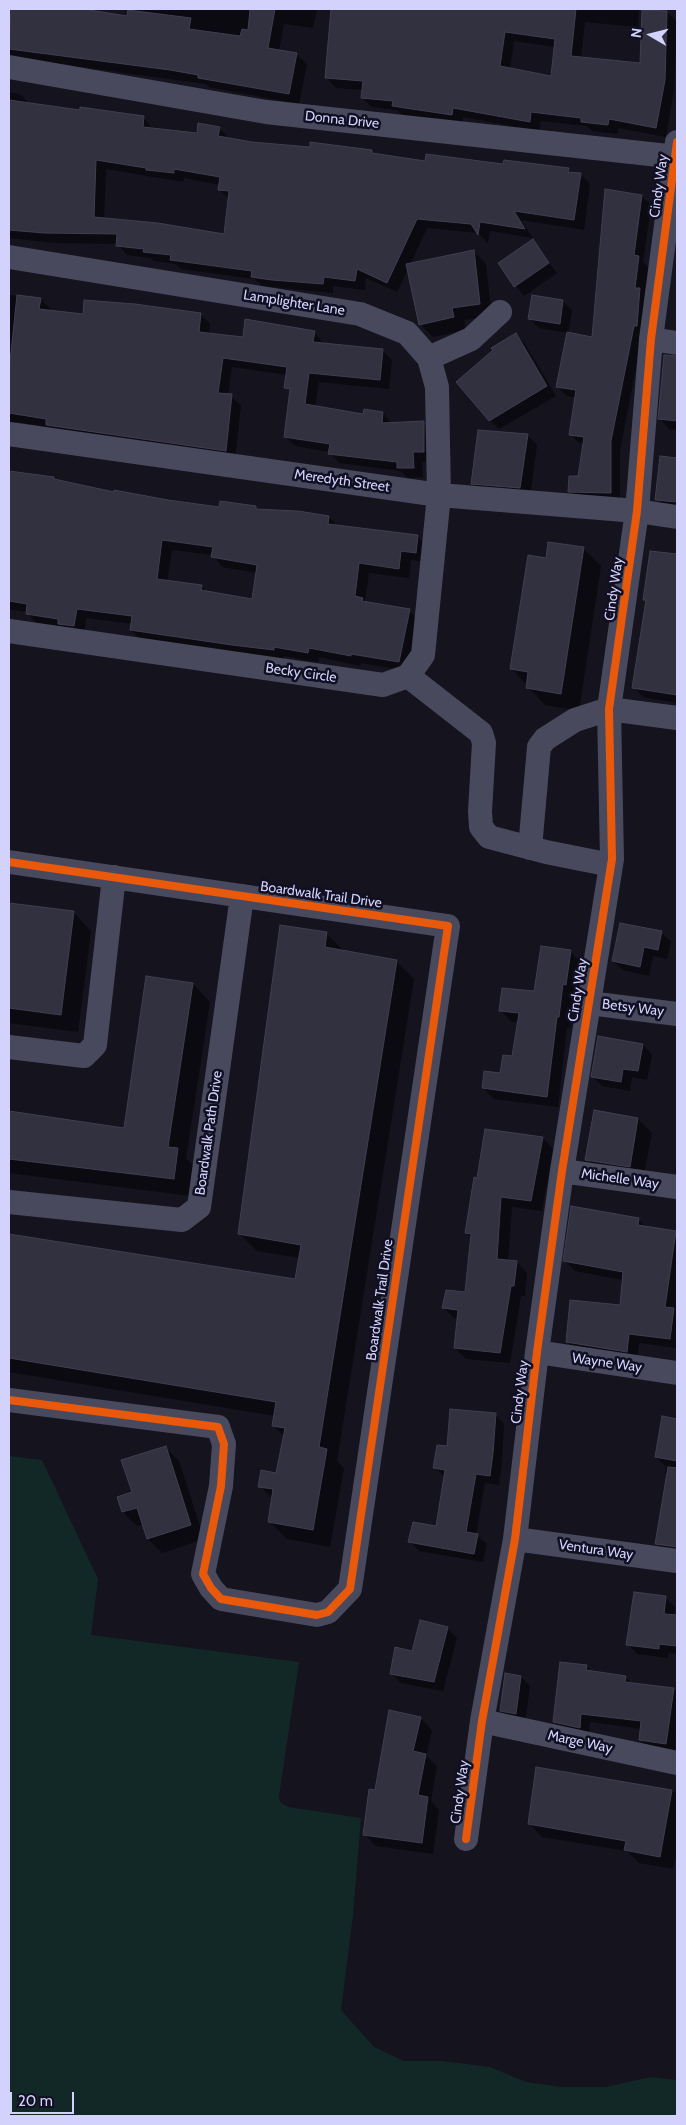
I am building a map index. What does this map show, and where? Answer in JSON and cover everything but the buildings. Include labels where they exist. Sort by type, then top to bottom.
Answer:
[{"type":"street","name":"Donna Drive","points":[[9,67],[266,112],[677,152]]},
{"type":"street","name":"Cindy Way","points":[[466,1839],[482,1722],[515,1539],[537,1352],[562,1171],[611,864],[609,709],[637,511],[651,339],[677,152]]},
{"type":"street","name":"Lamplighter Lane","points":[[9,257],[360,314],[407,333],[428,358],[437,387],[439,495]]},
{"type":"street","points":[[428,358],[471,339],[500,312]]},
{"type":"street","points":[[651,339],[677,343]]},
{"type":"street","name":"Meredyth Street","points":[[9,434],[439,495],[637,511],[677,517]]},
{"type":"street","points":[[439,495],[423,655],[408,676],[481,733],[484,743],[480,811],[481,827],[488,837],[530,848],[611,864]]},
{"type":"street","name":"Becky Circle","points":[[9,631],[383,685],[408,676]]},
{"type":"street","points":[[530,848],[539,747],[544,739],[575,720],[609,709],[677,718]]},
{"type":"street","name":"Boardwalk Trail Drive","points":[[9,862],[448,926],[350,1589],[328,1612],[317,1614],[221,1600],[211,1588],[203,1574],[222,1486],[224,1444],[218,1427],[9,1400]]},
{"type":"street","points":[[9,1047],[84,1056],[95,1045],[114,877]]},
{"type":"street","name":"Boardwalk Path Drive","points":[[9,1202],[182,1220],[199,1208],[242,896]]},
{"type":"street","name":"Betsy Way","points":[[589,1002],[677,1014]]},
{"type":"street","name":"Michelle Way","points":[[562,1171],[677,1187]]},
{"type":"street","name":"Wayne Way","points":[[537,1352],[677,1373]]},
{"type":"street","name":"Ventura Way","points":[[515,1539],[677,1561]]},
{"type":"street","name":"Marge Way","points":[[482,1722],[677,1763]]},
{"type":"green space","points":[[9,1456],[42,1460],[98,1579],[91,1635],[299,1662],[279,1796],[280,1802],[288,1807],[361,1818],[353,1915],[341,2010],[374,2047],[404,2061],[442,2061],[490,2067],[526,2082],[562,2087],[606,2087],[650,2077],[677,2080],[677,2116],[9,2116]]},
{"type":"cycle path","points":[[466,1839],[482,1721],[515,1539],[537,1352],[562,1171],[612,859],[609,709],[637,511],[651,339],[677,142]]},
{"type":"cycle path","points":[[9,862],[448,926],[350,1589],[328,1612],[317,1615],[221,1599],[211,1588],[203,1574],[221,1486],[224,1444],[218,1427],[9,1400]]}]
